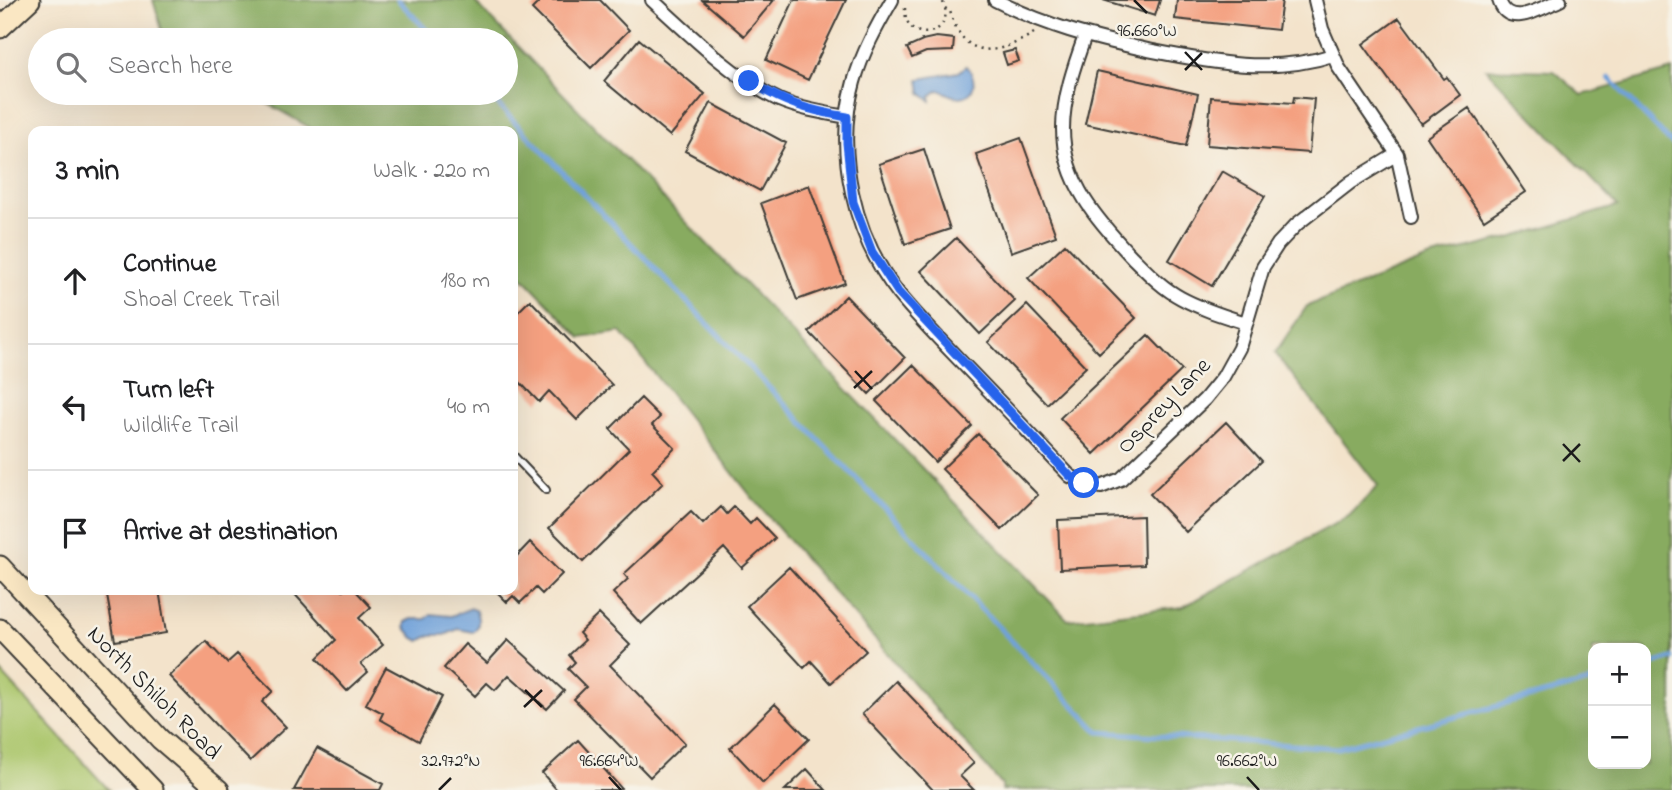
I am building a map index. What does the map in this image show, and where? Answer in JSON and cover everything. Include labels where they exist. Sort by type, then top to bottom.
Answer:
[{"type":"main road","points":[[0,29],[30,0]]},
{"type":"main road","name":"North Shiloh Road","points":[[0,566],[160,739],[219,790]]},
{"type":"main road","points":[[0,629],[153,790]]},
{"type":"street","points":[[652,0],[710,51],[769,94],[790,103],[847,117],[853,82],[864,53],[892,0]]},
{"type":"street","points":[[995,0],[1021,14],[1085,36],[1230,65],[1266,66],[1314,61],[1333,55]]},
{"type":"street","points":[[1315,0],[1322,29],[1333,55],[1397,154],[1411,217]]},
{"type":"street","points":[[1499,0],[1506,13],[1513,16],[1521,16],[1560,0]]},
{"type":"street","points":[[1085,36],[1065,105],[1062,131],[1069,167],[1079,191],[1099,220],[1161,285],[1181,298],[1245,323]]},
{"type":"street","name":"Osprey Lane","points":[[847,117],[853,202],[872,252],[898,292],[1070,476],[1101,487],[1121,479],[1205,399],[1223,377],[1239,348],[1263,267],[1278,244],[1297,224],[1351,182],[1397,154]]},
{"type":"lane","points":[[518,460],[546,490]]},
{"type":"path","points":[[905,9],[908,23],[916,31],[922,33],[935,30],[942,24],[946,14],[942,0]]},
{"type":"path","points":[[945,8],[950,11],[963,39],[978,48],[991,50],[1018,44],[1034,33]]},
{"type":"path","points":[[903,22],[908,23]]},
{"type":"path","points":[[942,24],[953,22]]},
{"type":"green space","points":[[153,0],[473,0],[500,28],[161,28]]},
{"type":"green space","points":[[518,47],[1068,620],[1183,607],[1349,516],[1378,486],[1275,353],[1307,306],[1428,258],[1514,237],[1618,206],[1486,69],[1554,71],[1582,95],[1672,70],[1672,790],[1002,790],[1002,785],[758,505],[621,332],[581,338],[518,272],[518,126],[307,126],[270,105],[518,105]]},
{"type":"green space","points":[[0,671],[109,790],[0,790]]},
{"type":"water","points":[[966,66],[972,74],[973,84],[966,96],[954,96],[938,90],[931,96],[931,101],[921,93],[919,79],[959,72]]},
{"type":"water","points":[[471,608],[476,611],[478,620],[477,628],[473,632],[458,629],[445,635],[431,635],[420,641],[405,627],[406,622],[412,619],[426,619],[431,614],[451,616]]},
{"type":"building","points":[[541,0],[600,0],[629,30],[591,68],[532,9]]},
{"type":"building","points":[[702,0],[774,0],[744,36]]},
{"type":"building","points":[[794,0],[846,0],[808,80],[766,60]]},
{"type":"building","points":[[1103,0],[1160,0],[1155,16]]},
{"type":"building","points":[[1177,0],[1282,0],[1278,30],[1175,19]]},
{"type":"building","points":[[1399,18],[1444,79],[1447,77],[1460,95],[1421,124],[1363,44]]},
{"type":"building","points":[[936,37],[954,39],[953,51],[926,52],[912,58],[907,48],[922,40]]},
{"type":"building","points":[[639,39],[705,94],[670,136],[604,81]]},
{"type":"building","points":[[1015,50],[1019,61],[1007,65],[1003,53]]},
{"type":"building","points":[[1097,71],[1198,94],[1186,146],[1085,124]]},
{"type":"building","points":[[1211,97],[1293,103],[1294,97],[1314,99],[1309,153],[1207,145]]},
{"type":"building","points":[[711,103],[786,143],[760,191],[685,151]]},
{"type":"building","points":[[1469,108],[1526,192],[1484,220],[1427,137]]},
{"type":"building","points":[[1021,138],[1056,236],[1011,252],[976,154]]},
{"type":"building","points":[[924,149],[950,229],[905,244],[879,164]]},
{"type":"building","points":[[1222,171],[1265,196],[1212,286],[1169,260]]},
{"type":"building","points":[[809,185],[845,283],[797,300],[761,203]]},
{"type":"building","points":[[956,238],[1015,301],[980,334],[921,271]]},
{"type":"building","points":[[1065,244],[1136,318],[1099,353],[1028,278]]},
{"type":"building","points":[[846,296],[905,358],[869,394],[809,332]]},
{"type":"building","points":[[530,300],[612,385],[577,420],[549,391],[539,402],[518,380],[518,312]]},
{"type":"building","points":[[1027,305],[1086,367],[1047,404],[988,342]]},
{"type":"building","points":[[1148,335],[1182,370],[1094,454],[1060,418]]},
{"type":"building","points":[[913,365],[972,426],[935,462],[876,401]]},
{"type":"building","points":[[641,398],[660,417],[652,425],[675,448],[652,471],[663,483],[583,562],[549,528],[629,449],[610,429]]},
{"type":"building","points":[[1226,422],[1262,461],[1186,532],[1150,494]]},
{"type":"building","points":[[978,434],[1038,495],[1002,530],[942,469]]},
{"type":"building","points":[[721,507],[727,514],[734,507],[750,524],[756,518],[775,538],[742,568],[724,548],[641,624],[613,593],[628,579],[624,574],[691,512],[703,524]]},
{"type":"building","points":[[1143,516],[1144,565],[1060,569],[1058,520]]},
{"type":"building","points":[[530,542],[562,574],[542,594],[536,588],[520,603],[513,596],[507,602],[500,595],[518,595],[518,555]]},
{"type":"building","points":[[789,567],[866,651],[831,683],[811,661],[804,668],[747,606]]},
{"type":"building","points":[[107,595],[160,595],[166,633],[115,641]]},
{"type":"building","points":[[296,595],[360,595],[371,607],[359,618],[383,645],[361,664],[368,672],[347,691],[317,658],[336,640]]},
{"type":"building","points":[[599,614],[630,645],[610,665],[685,743],[650,777],[574,699],[586,687],[568,669],[575,662],[569,655],[585,640],[579,633]]},
{"type":"building","points":[[508,640],[564,691],[547,709],[509,675],[495,690],[487,683],[475,696],[444,668],[465,644],[487,663]]},
{"type":"building","points":[[206,641],[227,663],[237,654],[273,691],[262,702],[286,727],[250,761],[169,676]]},
{"type":"building","points":[[386,667],[442,697],[419,741],[380,719],[383,713],[366,704]]},
{"type":"building","points":[[896,681],[974,763],[960,776],[974,790],[933,790],[862,714]]},
{"type":"building","points":[[775,704],[809,739],[763,783],[730,748]]},
{"type":"building","points":[[578,740],[621,788],[557,790],[542,773]]},
{"type":"building","points":[[317,748],[383,784],[380,790],[294,790]]},
{"type":"building","points":[[807,769],[826,790],[785,790]]},
{"type":"waterway","points":[[398,0],[425,28]]},
{"type":"waterway","points":[[1609,78],[1672,144]]},
{"type":"waterway","points":[[498,105],[1099,732],[1338,748],[1588,682]]},
{"type":"waterway","points":[[1651,664],[1672,658]]},
{"type":"route","points":[[749,81],[780,100],[822,113],[847,117],[853,202],[872,252],[898,292],[939,339],[1070,476],[1084,483]]}]
